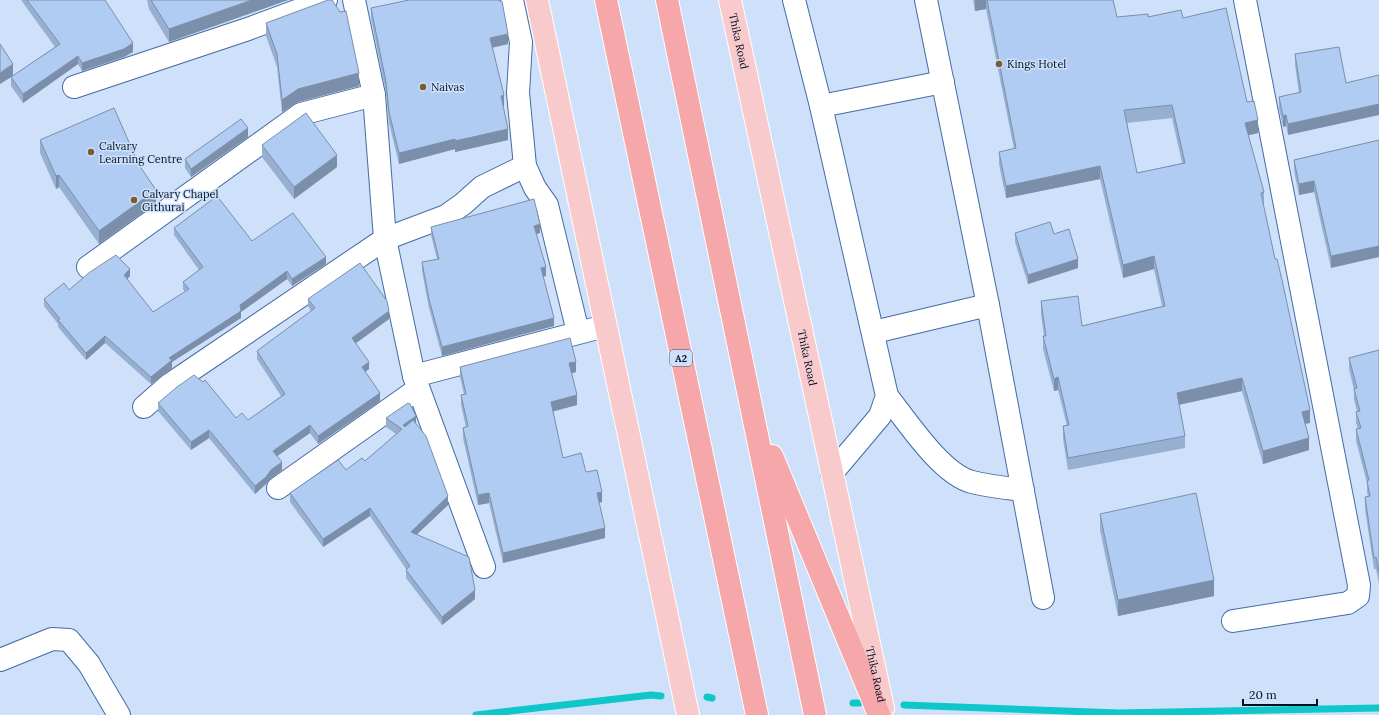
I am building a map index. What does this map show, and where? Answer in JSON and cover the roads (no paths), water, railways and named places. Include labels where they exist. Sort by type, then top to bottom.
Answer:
[{"type":"highway","name":"A2","points":[[606,0],[757,715]]},
{"type":"highway","points":[[667,0],[815,715]]},
{"type":"highway","points":[[752,408],[879,715]]},
{"type":"main road","points":[[537,0],[688,715]]},
{"type":"main road","name":"Thika Road","points":[[730,0],[884,715]]},
{"type":"street","points":[[74,87],[248,29],[326,0]]},
{"type":"street","points":[[354,0],[374,95],[385,239],[416,382],[484,567]]},
{"type":"street","points":[[512,0],[520,42],[518,93],[525,166],[535,188],[548,205],[578,332]]},
{"type":"street","points":[[794,0],[821,106],[874,332],[887,396],[937,460],[952,472],[971,482],[1023,490]]},
{"type":"street","points":[[926,0],[988,305],[1043,598]]},
{"type":"street","points":[[1233,621],[1348,603],[1358,596],[1359,585],[1245,0]]},
{"type":"street","points":[[821,106],[943,82]]},
{"type":"street","points":[[88,267],[301,114],[374,95]]},
{"type":"street","points":[[144,407],[169,385],[385,239],[446,216],[463,204],[482,187],[525,166]]},
{"type":"street","points":[[874,332],[988,305]]},
{"type":"street","points":[[278,488],[416,382],[578,332],[605,326]]},
{"type":"street","points":[[832,473],[880,416],[887,396]]},
{"type":"street","points":[[0,660],[52,638],[69,640],[89,664],[119,715]]},
{"type":"waterway","points":[[476,715],[651,695],[661,696]]},
{"type":"waterway","points":[[707,697],[712,698]]},
{"type":"waterway","points":[[853,703],[859,703]]},
{"type":"waterway","points":[[904,705],[1119,713],[1379,708]]},
{"type":"place","name":"Kings Hotel","points":[[999,64]]},
{"type":"place","name":"Naivas","points":[[423,87]]},
{"type":"place","name":"Calvary Learning Centre","points":[[91,152]]},
{"type":"place","name":"Calvary Chapel Githurai","points":[[134,200]]}]
